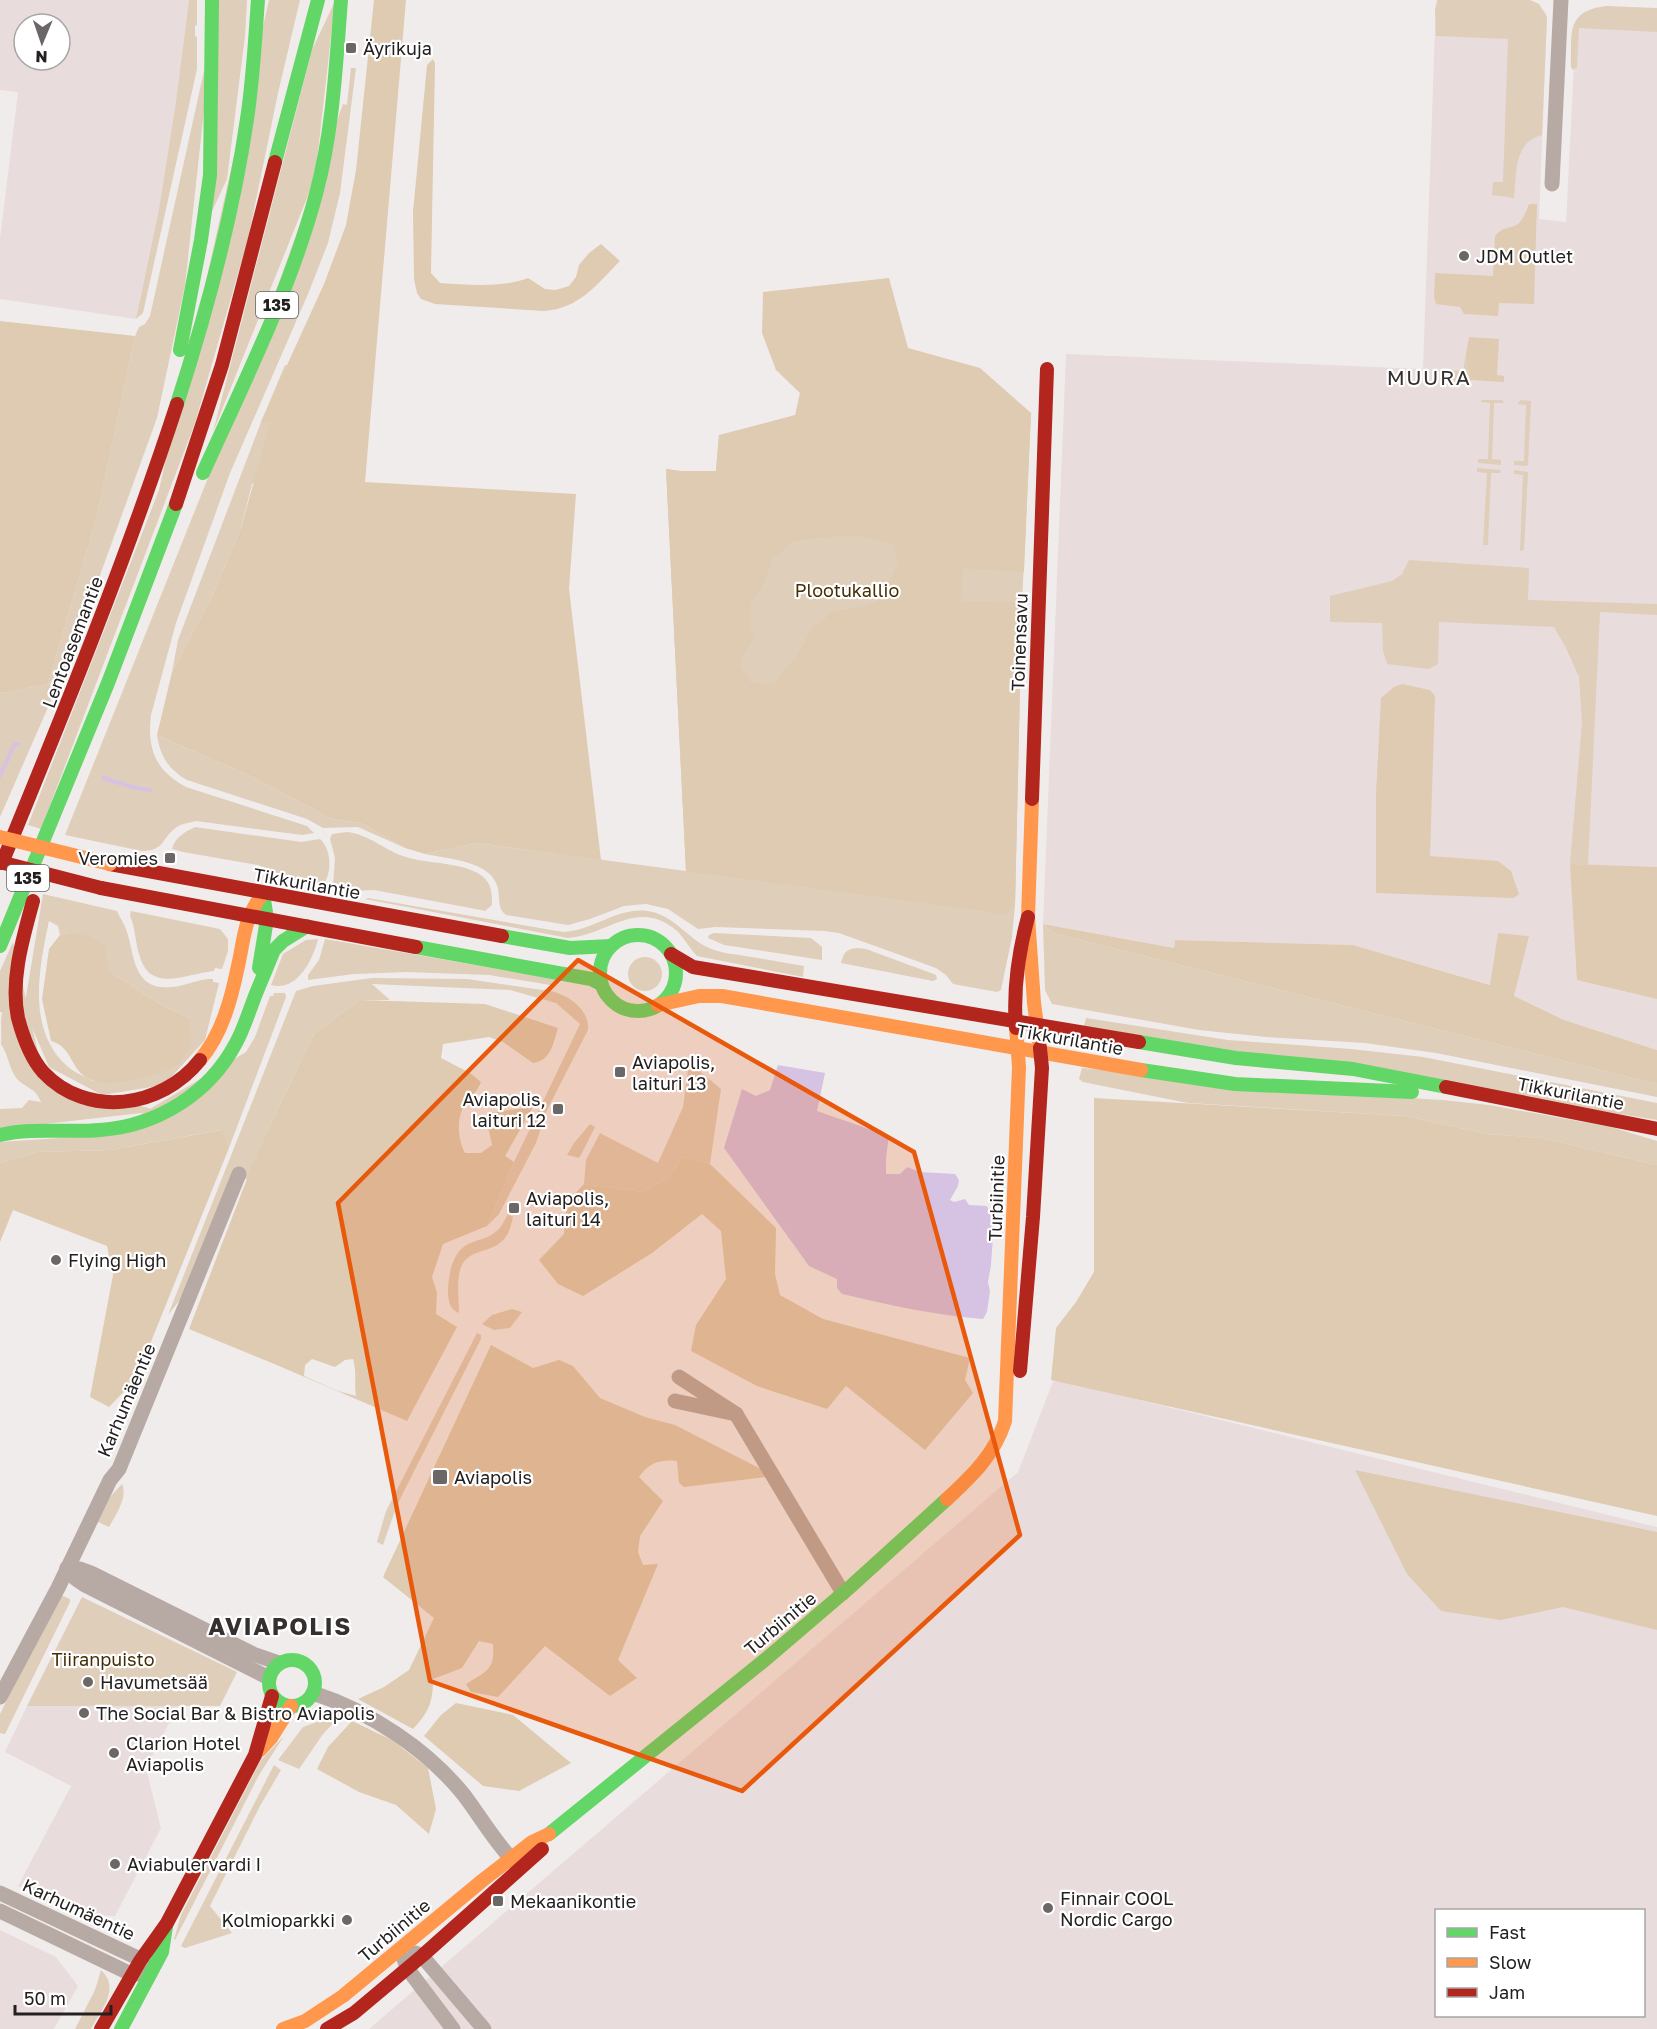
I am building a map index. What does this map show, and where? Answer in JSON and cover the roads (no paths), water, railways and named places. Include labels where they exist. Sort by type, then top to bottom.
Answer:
[{"type":"main road","name":"135","points":[[171,426],[176,375],[201,240],[210,175],[212,0]]},
{"type":"main road","points":[[171,426],[190,369],[226,235],[245,136],[256,43],[258,0]]},
{"type":"main road","points":[[145,589],[206,417],[235,321],[303,50],[318,0]]},
{"type":"main road","name":"135","points":[[199,483],[264,336],[304,237],[327,138],[341,0]]},
{"type":"main road","name":"Toinensavu","points":[[1041,1052],[1028,917],[1047,369]]},
{"type":"main road","name":"Lentoasemantie","points":[[0,869],[125,556],[171,426]]},
{"type":"main road","name":"135","points":[[0,946],[145,589],[176,541],[191,502]]},
{"type":"main road","points":[[0,832],[25,779],[54,737]]},
{"type":"main road","points":[[56,810],[21,950],[16,976],[16,997],[18,1019],[33,1058],[44,1073],[75,1096],[112,1104],[149,1099],[173,1086],[195,1067],[208,1051],[221,1026],[232,996],[248,916],[263,893]]},
{"type":"main road","name":"Tikkurilantie","points":[[0,837],[110,864],[570,948],[611,946]]},
{"type":"main road","points":[[0,862],[100,888],[591,979],[602,984]]},
{"type":"main road","points":[[253,1001],[267,919],[263,893]]},
{"type":"main road","name":"Toinensavu","points":[[1017,1048],[1014,1022],[1015,989],[1019,952],[1028,917]]},
{"type":"main road","points":[[0,1136],[27,1131],[101,1130],[124,1127],[166,1113],[188,1099],[221,1066],[240,1037],[274,950],[283,941],[307,926]]},
{"type":"main road","points":[[638,935],[651,937],[671,954],[675,966],[674,984],[668,996],[658,1005],[640,1010],[623,1007],[607,995],[602,984],[600,969],[602,961],[611,946],[625,937],[638,935]]},
{"type":"main road","name":"Tikkurilantie","points":[[671,954],[693,967],[1236,1058],[1353,1069],[1657,1129]]},
{"type":"main road","name":"Tikkurilantie","points":[[658,1005],[699,996],[722,996],[1140,1070],[1234,1084],[1479,1093]]},
{"type":"main road","name":"Turbiinitie","points":[[1005,1421],[1019,1074],[1017,1048]]},
{"type":"main road","name":"Turbiinitie","points":[[327,2029],[354,2013],[422,1956],[516,1864],[532,1842],[553,1832],[843,1593],[962,1485],[989,1456],[1000,1438],[1018,1390],[1034,1206],[1041,1052]]},
{"type":"main road","points":[[296,1660],[304,1663],[314,1675],[313,1693],[302,1704],[291,1706],[277,1701],[272,1696],[269,1678],[279,1663],[296,1660]]},
{"type":"main road","points":[[101,2029],[140,1959],[167,1923],[255,1755],[272,1696]]},
{"type":"main road","points":[[255,1755],[271,1738],[291,1706]]},
{"type":"main road","name":"Turbiinitie","points":[[283,2029],[305,2021],[334,2002],[401,1948],[516,1864]]},
{"type":"main road","points":[[121,2029],[162,1952],[167,1923]]},
{"type":"street","points":[[1552,184],[1560,0]]},
{"type":"street","name":"Karhumäentie","points":[[0,1697],[110,1480],[119,1469],[239,1174]]},
{"type":"street","points":[[679,1377],[736,1414],[843,1593]]},
{"type":"street","points":[[675,1401],[736,1414]]},
{"type":"street","points":[[67,1568],[91,1573],[253,1654],[279,1663]]},
{"type":"street","points":[[67,1568],[85,1585],[269,1678]]},
{"type":"street","points":[[313,1693],[353,1709],[393,1733],[438,1765],[465,1796],[494,1839],[516,1864]]},
{"type":"street","name":"Karhumäentie","points":[[0,1893],[140,1959],[150,1974]]},
{"type":"street","name":"Karhumäentie","points":[[0,1911],[131,1974],[150,1974]]},
{"type":"street","points":[[401,1948],[422,1956],[484,2029]]},
{"type":"street","points":[[401,1948],[407,1968],[453,2029]]},
{"type":"waterway","points":[[0,776],[14,745],[19,744]]},
{"type":"waterway","points":[[103,778],[151,790]]},
{"type":"place","name":"Äyrikuja","points":[[351,48]]},
{"type":"place","name":"JDM Outlet","points":[[1464,256]]},
{"type":"place","name":"Veromies","points":[[170,858]]},
{"type":"place","name":"Aviapolis, laituri 13","points":[[620,1072]]},
{"type":"place","name":"Aviapolis, laituri 12","points":[[558,1109]]},
{"type":"place","name":"Aviapolis, laituri 14","points":[[514,1208]]},
{"type":"place","name":"Flying High","points":[[56,1260]]},
{"type":"place","name":"Aviapolis","points":[[440,1477]]},
{"type":"place","name":"Havumetsää","points":[[88,1682]]},
{"type":"place","name":"The Social Bar & Bistro Aviapolis","points":[[84,1713]]},
{"type":"place","name":"Clarion Hotel Aviapolis","points":[[114,1753]]},
{"type":"place","name":"Aviabulervardi I","points":[[115,1864]]},
{"type":"place","name":"Mekaanikontie","points":[[498,1901]]},
{"type":"place","name":"Finnair COOL Nordic Cargo","points":[[1048,1908]]},
{"type":"place","name":"Kolmioparkki","points":[[347,1920]]},
{"type":"district","name":"MUURA","points":[[1429,377]]},
{"type":"district","name":"AVIAPOLIS","points":[[280,1625]]},
{"type":"park label","name":"Plootukallio","points":[[847,590]]},
{"type":"park label","name":"Tiiranpuisto","points":[[103,1659]]}]
